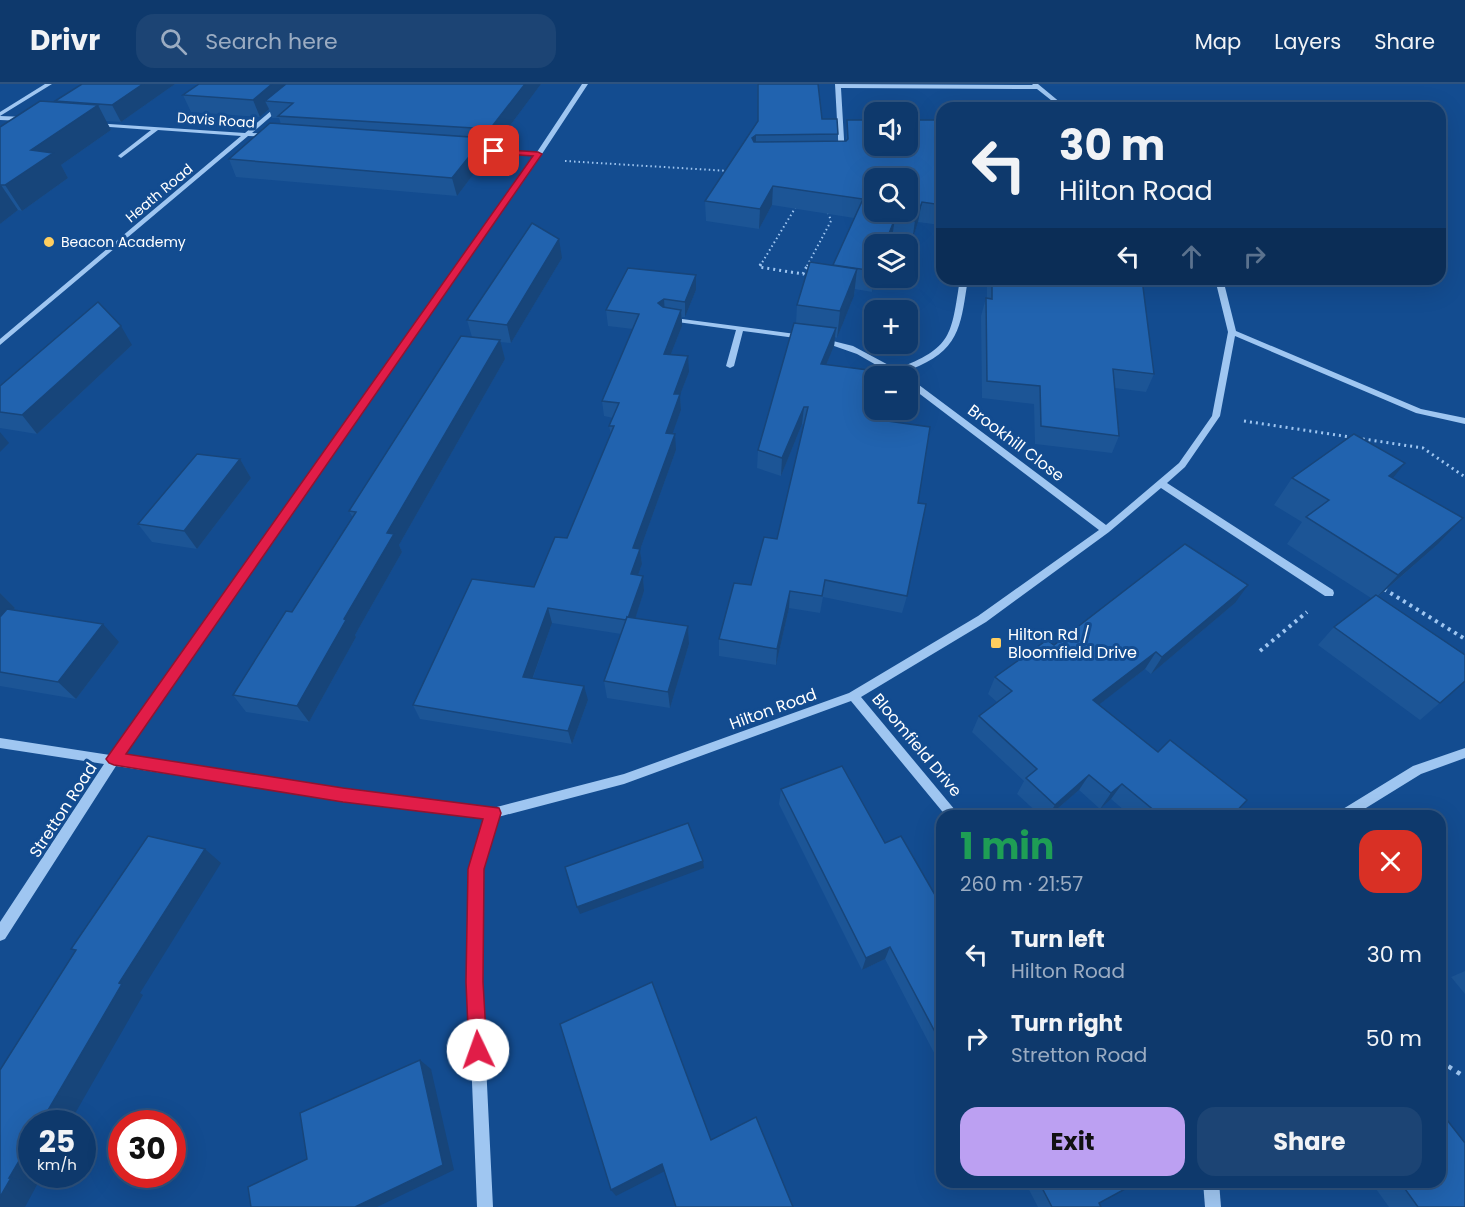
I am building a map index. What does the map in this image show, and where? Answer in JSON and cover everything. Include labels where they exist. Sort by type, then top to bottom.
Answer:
[{"type":"street","points":[[0,116],[49,84]]},
{"type":"street","name":"Stretton Road","points":[[0,934],[114,759],[585,84]]},
{"type":"street","points":[[831,158],[842,157],[838,85],[1036,85],[1057,102]]},
{"type":"street","name":"Heath Road","points":[[0,343],[289,98]]},
{"type":"street","points":[[0,116],[34,120]]},
{"type":"street","name":"Davis Road","points":[[90,124],[282,137]]},
{"type":"street","points":[[122,156],[157,128]]},
{"type":"street","points":[[468,149],[536,157]]},
{"type":"street","points":[[914,366],[938,354],[955,332],[963,285]]},
{"type":"street","name":"Hilton Road","points":[[0,743],[343,795],[493,813],[624,779],[854,696],[982,619],[1106,530],[1182,465],[1216,416],[1232,332],[1220,285]]},
{"type":"street","points":[[665,319],[838,342],[866,354],[885,366]]},
{"type":"street","points":[[730,366],[740,328]]},
{"type":"street","points":[[1232,332],[1419,411],[1465,421]]},
{"type":"street","name":"Brookhill Close","points":[[918,389],[1106,530]]},
{"type":"street","points":[[1161,483],[1329,592]]},
{"type":"street","name":"Bloomfield Drive","points":[[854,696],[949,810]]},
{"type":"street","points":[[1352,810],[1417,770],[1465,753]]},
{"type":"street","points":[[485,1207],[475,982],[476,869],[493,813]]},
{"type":"street","points":[[1211,1188],[1213,1207]]},
{"type":"path","points":[[536,157],[733,171]]},
{"type":"path","points":[[802,196],[759,267],[803,274],[831,221],[824,203]]},
{"type":"path","points":[[1216,416],[1423,448],[1465,477]]},
{"type":"path","points":[[1376,583],[1465,639]]},
{"type":"path","points":[[1260,651],[1329,592]]},
{"type":"path","points":[[1446,1064],[1465,1077]]},
{"type":"building","points":[[82,84],[143,84],[112,105],[55,101]]},
{"type":"building","points":[[199,84],[272,84],[253,100],[183,95]]},
{"type":"building","points":[[286,84],[525,84],[490,129],[278,116],[293,103],[265,101]]},
{"type":"building","points":[[758,84],[818,84],[822,119],[837,119],[838,134],[756,135],[752,138],[754,142],[846,141],[848,139],[847,120],[864,120],[864,156],[918,156],[918,120],[936,120],[936,204],[922,202],[918,213],[918,168],[864,168],[864,222],[893,222],[889,234],[864,234],[864,270],[833,265],[863,199],[773,186],[760,209],[705,201],[758,121]]},
{"type":"building","points":[[40,101],[98,105],[31,150],[53,153],[0,186],[0,127]]},
{"type":"building","points":[[270,123],[484,138],[452,178],[229,159]]},
{"type":"building","points":[[532,223],[559,239],[507,325],[467,320]]},
{"type":"building","points":[[810,262],[857,269],[840,311],[797,305]]},
{"type":"building","points":[[628,268],[696,275],[685,302],[664,299],[658,303],[663,307],[681,310],[664,354],[688,356],[674,394],[680,394],[666,433],[675,434],[633,548],[640,549],[631,574],[643,576],[628,618],[626,620],[548,608],[523,677],[584,686],[568,731],[413,705],[472,579],[534,587],[555,537],[567,538],[614,426],[609,426],[619,403],[602,401],[639,314],[606,310]]},
{"type":"building","points":[[992,285],[1143,285],[1154,374],[1113,369],[1119,436],[1041,426],[1040,386],[987,381],[986,298],[992,299]]},
{"type":"building","points":[[98,302],[121,326],[22,415],[0,412],[0,386]]},
{"type":"building","points":[[794,323],[836,328],[821,364],[864,369],[864,420],[930,427],[918,503],[926,504],[907,596],[825,580],[822,596],[790,591],[777,649],[719,639],[734,583],[751,585],[764,537],[777,539],[808,407],[804,407],[782,458],[758,450]]},
{"type":"building","points":[[461,336],[500,340],[387,533],[394,534],[297,706],[233,695],[286,611],[292,612],[356,512],[349,511]]},
{"type":"building","points":[[1354,434],[1405,463],[1389,476],[1463,518],[1398,575],[1306,517],[1329,500],[1292,478]]},
{"type":"building","points":[[197,454],[240,459],[184,531],[138,524]]},
{"type":"building","points":[[1185,544],[1248,585],[1162,657],[1156,652],[1093,700],[1158,752],[1170,740],[1247,800],[1238,810],[1154,810],[1122,784],[1111,793],[1089,775],[1055,805],[1026,778],[1037,769],[979,716],[1012,691],[995,677],[1047,640],[1054,645]]},
{"type":"building","points":[[1376,595],[1465,655],[1465,681],[1440,703],[1334,627]]},
{"type":"building","points":[[7,609],[103,624],[58,682],[0,672],[0,617]]},
{"type":"building","points":[[627,617],[688,626],[668,692],[604,681]]},
{"type":"building","points":[[842,766],[885,843],[901,836],[936,897],[936,1034],[890,947],[866,958],[781,789]]},
{"type":"building","points":[[688,823],[703,861],[577,907],[565,867]]},
{"type":"building","points":[[148,836],[205,849],[119,983],[122,984],[48,1110],[18,1110],[18,1163],[0,1197],[0,1070],[76,950],[71,949]]},
{"type":"building","points":[[652,982],[711,1140],[756,1117],[793,1207],[676,1207],[662,1164],[611,1190],[560,1024]]},
{"type":"building","points":[[420,1060],[443,1165],[355,1207],[251,1207],[248,1187],[307,1159],[300,1113]]},
{"type":"building","points":[[1446,1119],[1465,1143],[1465,1207],[1418,1207],[1404,1188],[1446,1188]]},
{"type":"building","points":[[1042,1188],[1127,1188],[1099,1203],[1101,1207],[1052,1207]]},
{"type":"place","name":"Beacon Academy","points":[[49,242]]},
{"type":"place","name":"Hilton Rd / Bloomfield Drive","points":[[996,643]]},
{"type":"route","points":[[478,1050],[475,982],[476,869],[493,813],[343,795],[114,759],[538,154],[494,151]]}]
